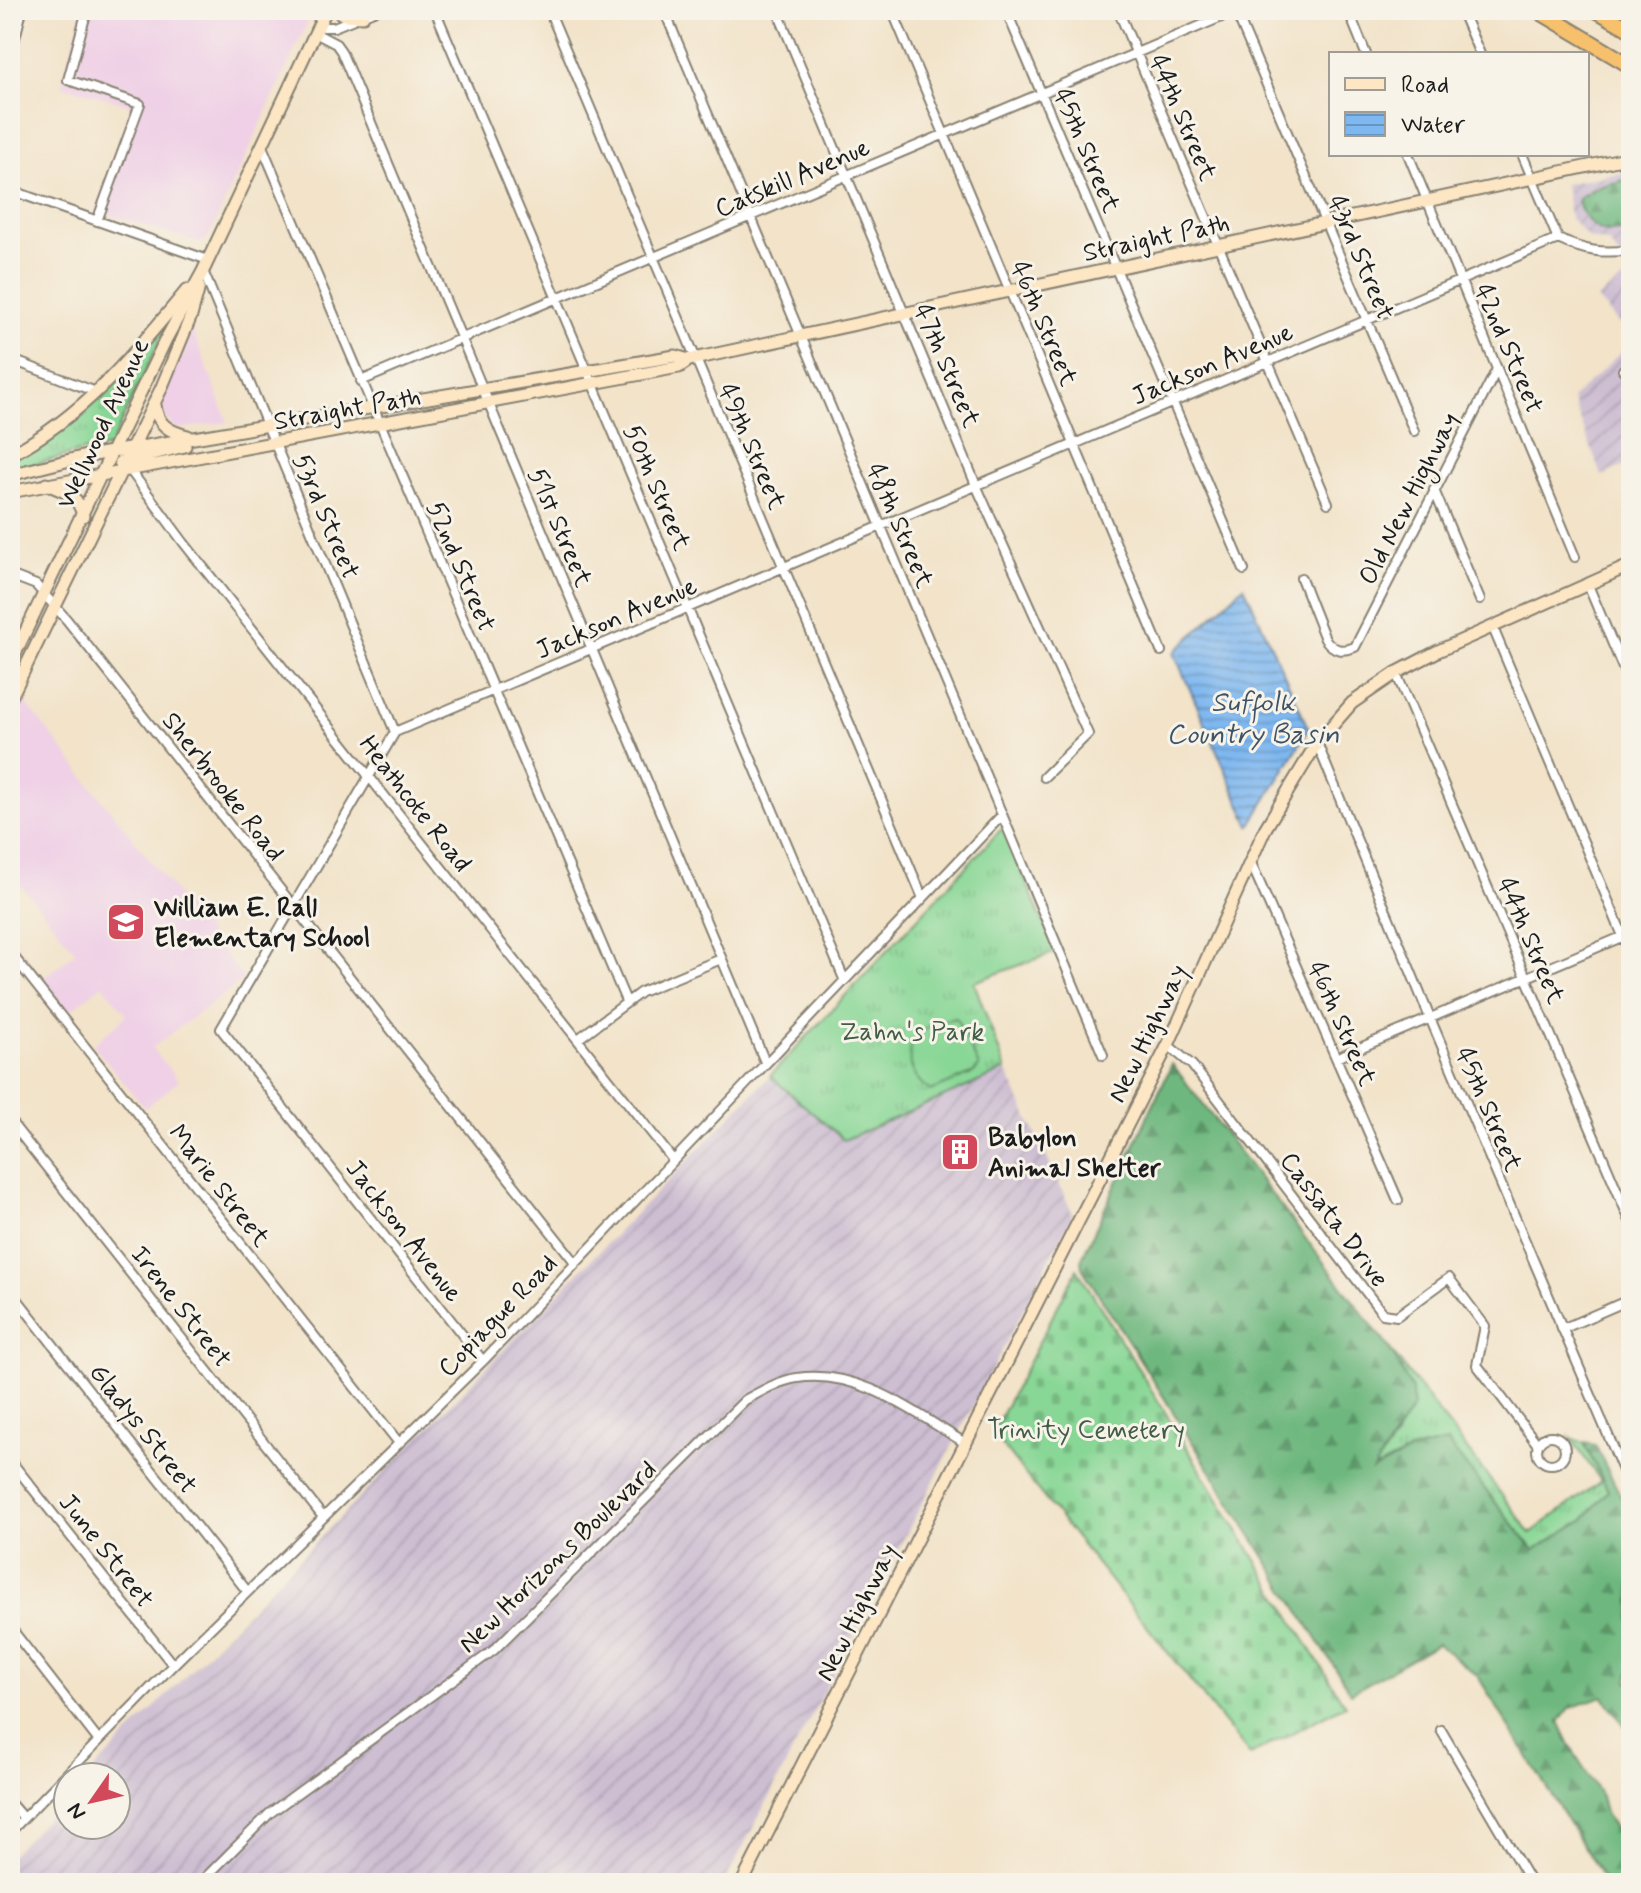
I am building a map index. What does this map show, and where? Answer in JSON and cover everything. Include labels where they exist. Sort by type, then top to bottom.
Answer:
[{"type":"highway","points":[[1537,10],[1631,66]]},
{"type":"highway","points":[[1596,10],[1631,30]]},
{"type":"main road","name":"Wellwood Avenue","points":[[10,664],[165,341],[205,266],[326,10]]},
{"type":"main road","points":[[336,10],[344,15],[363,16]]},
{"type":"main road","name":"Straight Path","points":[[10,492],[125,467],[275,443],[679,367],[692,359],[1631,157]]},
{"type":"main road","name":"Wellwood Avenue","points":[[10,699],[156,402],[191,316],[205,266]]},
{"type":"main road","points":[[10,455],[70,416],[123,368],[205,266]]},
{"type":"main road","name":"Straight Path","points":[[10,475],[113,451],[675,356],[692,359]]},
{"type":"main road","points":[[156,402],[157,415],[165,427],[193,438]]},
{"type":"main road","points":[[125,467],[220,433]]},
{"type":"main road","points":[[45,484],[73,496],[83,516]]},
{"type":"main road","name":"New Highway","points":[[742,1883],[1168,1045],[1265,829],[1317,743],[1352,703],[1396,673],[1631,565]]},
{"type":"street","points":[[10,58],[22,10]]},
{"type":"street","points":[[87,10],[68,80],[140,104],[97,221]]},
{"type":"street","points":[[316,30],[344,24],[376,10]]},
{"type":"street","name":"50th Street","points":[[435,10],[844,979]]},
{"type":"street","name":"49th Street","points":[[549,10],[653,257],[692,359],[922,896]]},
{"type":"street","name":"48th Street","points":[[664,10],[1103,1055]]},
{"type":"street","name":"47th Street","points":[[777,10],[976,485],[1088,734],[1044,777]]},
{"type":"street","name":"46th Street","points":[[892,10],[1161,651]]},
{"type":"street","name":"45th Street","points":[[1006,10],[1244,570]]},
{"type":"street","name":"44th Street","points":[[1118,10],[1328,503]]},
{"type":"street","name":"Catskill Avenue","points":[[361,381],[1236,10]]},
{"type":"street","name":"43rd Street","points":[[1236,10],[1414,431]]},
{"type":"street","points":[[1348,10],[1365,52]]},
{"type":"street","points":[[1461,10],[1479,52]]},
{"type":"street","name":"51st Street","points":[[316,30],[341,51],[765,1062]]},
{"type":"street","name":"52nd Street","points":[[262,145],[626,1001]]},
{"type":"street","name":"42nd Street","points":[[1409,156],[1575,557]]},
{"type":"street","points":[[1523,156],[1558,239],[1583,250],[1631,250]]},
{"type":"street","points":[[10,190],[97,221],[205,266]]},
{"type":"street","name":"Jackson Avenue","points":[[483,1361],[221,1029],[395,732],[1558,239]]},
{"type":"street","name":"53rd Street","points":[[205,266],[267,425],[395,732]]},
{"type":"street","points":[[10,359],[96,392]]},
{"type":"street","points":[[1623,370],[1631,362]]},
{"type":"street","name":"Old New Highway","points":[[1301,578],[1325,639],[1339,650],[1355,647],[1497,369]]},
{"type":"street","name":"Heathcote Road","points":[[125,467],[673,1160]]},
{"type":"street","points":[[1434,490],[1480,600]]},
{"type":"street","name":"Sherbrooke Road","points":[[10,575],[36,585],[54,606],[575,1262]]},
{"type":"street","points":[[1588,585],[1631,687]]},
{"type":"street","points":[[1493,628],[1627,934],[1631,955]]},
{"type":"street","name":"44th Street","points":[[1396,673],[1631,1223]]},
{"type":"street","name":"45th Street","points":[[1317,743],[1430,1018],[1631,1489]]},
{"type":"street","name":"Copiague Road","points":[[10,1832],[247,1591],[483,1361],[1002,815]]},
{"type":"street","name":"46th Street","points":[[1251,863],[1398,1200]]},
{"type":"street","points":[[1336,1058],[1627,934]]},
{"type":"street","name":"Marie Street","points":[[10,952],[399,1443]]},
{"type":"street","points":[[578,1039],[641,992],[721,959]]},
{"type":"street","name":"Cassata Drive","points":[[1168,1045],[1192,1065],[1383,1314],[1397,1316],[1449,1278],[1485,1326],[1477,1365],[1538,1445]]},
{"type":"street","name":"Irene Street","points":[[10,1121],[323,1517]]},
{"type":"street","name":"Gladys Street","points":[[10,1290],[247,1591]]},
{"type":"street","points":[[1562,1329],[1631,1299]]},
{"type":"street","name":"New Horizons Boulevard","points":[[200,1883],[270,1813],[494,1650],[745,1400],[773,1385],[797,1378],[824,1377],[848,1381],[883,1395],[967,1444]]},
{"type":"street","name":"June Street","points":[[10,1460],[173,1665]]},
{"type":"street","points":[[10,1627],[98,1740]]},
{"type":"street","points":[[1441,1730],[1531,1883]]},
{"type":"street","points":[[10,1803],[23,1818]]},
{"type":"shaded area","points":[[82,10],[313,10],[209,236],[201,243],[96,211],[132,106],[62,85]]},
{"type":"shaded area","points":[[1631,170],[1631,337],[1597,299],[1628,276],[1621,259],[1609,243],[1588,238],[1570,218],[1565,184]]},
{"type":"shaded area","points":[[191,327],[228,422],[175,429],[158,408]]},
{"type":"shaded area","points":[[1631,343],[1631,462],[1602,476],[1572,399]]},
{"type":"shaded area","name":"William E. Rall Elementary School","points":[[18,693],[244,979],[152,1048],[179,1081],[145,1108],[93,1045],[127,1015],[103,985],[68,1012],[42,979],[76,952],[20,884],[10,892],[10,708]]},
{"type":"shaded area","points":[[1006,1070],[1073,1214],[724,1883],[10,1883],[10,1856],[52,1813],[52,1841],[132,1841],[132,1761],[103,1761],[770,1076],[844,1140]]},
{"type":"green space","points":[[1631,179],[1631,230],[1606,232],[1598,229],[1583,213],[1578,199],[1597,188]]},
{"type":"green space","points":[[173,313],[109,448],[87,450],[10,471],[10,458],[41,442]]},
{"type":"green space","name":"Zahn's Park","points":[[1003,827],[1056,952],[974,982],[1006,1070],[844,1140],[770,1076]]},
{"type":"green space","points":[[956,1018],[979,1067],[974,1073],[931,1091],[914,1072],[911,1047],[925,1029]]},
{"type":"green space","points":[[1172,1064],[1390,1349],[1412,1390],[1413,1407],[1373,1470],[1415,1449],[1447,1442],[1534,1550],[1583,1520],[1608,1491],[1584,1443],[1595,1445],[1631,1516],[1631,1669],[1628,1680],[1631,1683],[1631,1734],[1603,1696],[1570,1708],[1559,1722],[1601,1796],[1605,1813],[1631,1855],[1631,1883],[1606,1883],[1477,1675],[1437,1644],[1351,1693],[1082,1268],[1081,1260]]},
{"type":"green space","name":"Trinity Cemetery","points":[[1077,1269],[1345,1705],[1250,1755],[992,1433]]},
{"type":"green space","points":[[1390,1349],[1531,1533],[1601,1481],[1570,1437],[1584,1443],[1608,1491],[1583,1520],[1534,1550],[1447,1443],[1415,1449],[1371,1471],[1396,1437],[1412,1390]]},
{"type":"water","name":"Suffolk Country Basin","points":[[1244,586],[1309,729],[1250,826],[1174,653]]},
{"type":"place","name":"William E. Rall Elementary School","points":[[126,922]]},
{"type":"place","name":"Babylon Animal Shelter","points":[[960,1152]]}]
